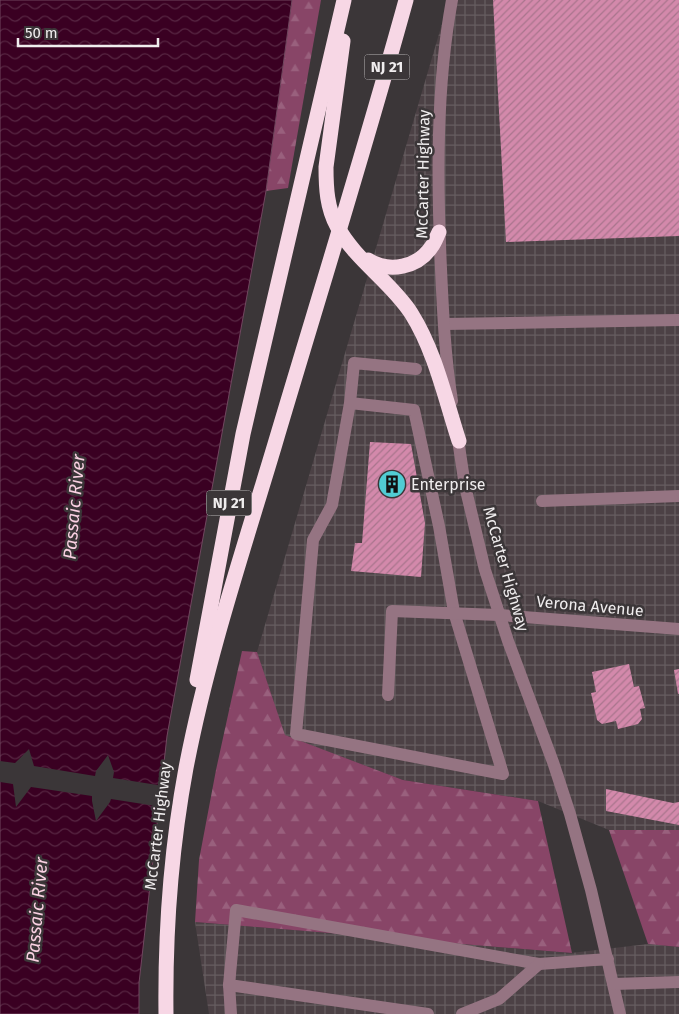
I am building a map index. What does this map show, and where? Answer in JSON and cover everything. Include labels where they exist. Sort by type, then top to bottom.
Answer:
[{"type":"highway","name":"McCarter Highway","points":[[160,1014],[169,870],[202,648],[250,406],[344,0]]},
{"type":"highway","points":[[349,0],[326,167],[329,207],[337,226],[348,243],[398,296],[411,313],[423,334],[433,359],[459,441]]},
{"type":"highway","name":"NJ 21","points":[[166,1014],[166,968],[172,869],[186,769],[197,718],[232,587],[368,134],[406,0]]},
{"type":"highway","points":[[348,243],[363,258],[377,266],[392,268],[408,265],[423,257],[432,246],[439,232]]},
{"type":"street","name":"McCarter Highway","points":[[452,0],[442,91],[439,232],[449,382],[465,486],[485,570],[499,615],[570,814],[592,890],[620,1014]]},
{"type":"street","points":[[444,324],[679,320]]},
{"type":"street","points":[[350,402],[414,410],[439,526],[454,612],[503,774],[296,734],[313,540],[332,505],[350,402],[354,363],[416,370]]},
{"type":"street","points":[[542,500],[679,496]]},
{"type":"street","name":"Verona Avenue","points":[[388,695],[392,611],[454,612],[679,629]]},
{"type":"street","points":[[231,1014],[229,985],[236,910],[539,964],[608,959]]},
{"type":"street","points":[[462,1014],[499,999],[539,964]]},
{"type":"street","points":[[614,984],[679,982]]},
{"type":"street","points":[[229,985],[428,1014]]},
{"type":"shaded area","points":[[449,0],[679,0],[679,830],[609,830],[538,801],[403,780],[284,735],[257,652]]},
{"type":"shaded area","points":[[195,922],[571,953],[648,944],[679,947],[679,1014],[209,1014]]},
{"type":"green space","points":[[292,0],[321,0],[288,188],[266,191]]},
{"type":"green space","points":[[242,651],[257,652],[285,735],[403,780],[538,801],[572,953],[195,922],[199,860]]},
{"type":"green space","points":[[609,830],[679,830],[679,947],[648,944]]},
{"type":"water","name":"Passaic River","points":[[0,0],[292,0],[266,191],[167,736],[139,983],[139,1014],[0,1014]]},
{"type":"pier","points":[[29,749],[34,766],[95,776],[96,771],[108,755],[114,772],[113,778],[164,786],[162,807],[111,799],[96,821],[92,796],[31,787],[16,807],[13,784],[0,782],[0,761],[15,763]]},
{"type":"building","points":[[493,0],[679,0],[679,236],[506,242]]},
{"type":"building","name":"Enterprise","points":[[370,442],[411,444],[425,523],[421,577],[351,571],[355,543],[362,543]]},
{"type":"building","points":[[629,664],[634,687],[639,686],[645,708],[640,709],[642,719],[638,724],[618,729],[616,721],[602,724],[597,720],[591,693],[596,692],[592,672]]},
{"type":"building","points":[[679,669],[679,694],[678,694],[674,670]]},
{"type":"building","points":[[606,789],[673,803],[679,802],[679,825],[606,811]]},
{"type":"place","name":"Enterprise","points":[[392,484]]}]
